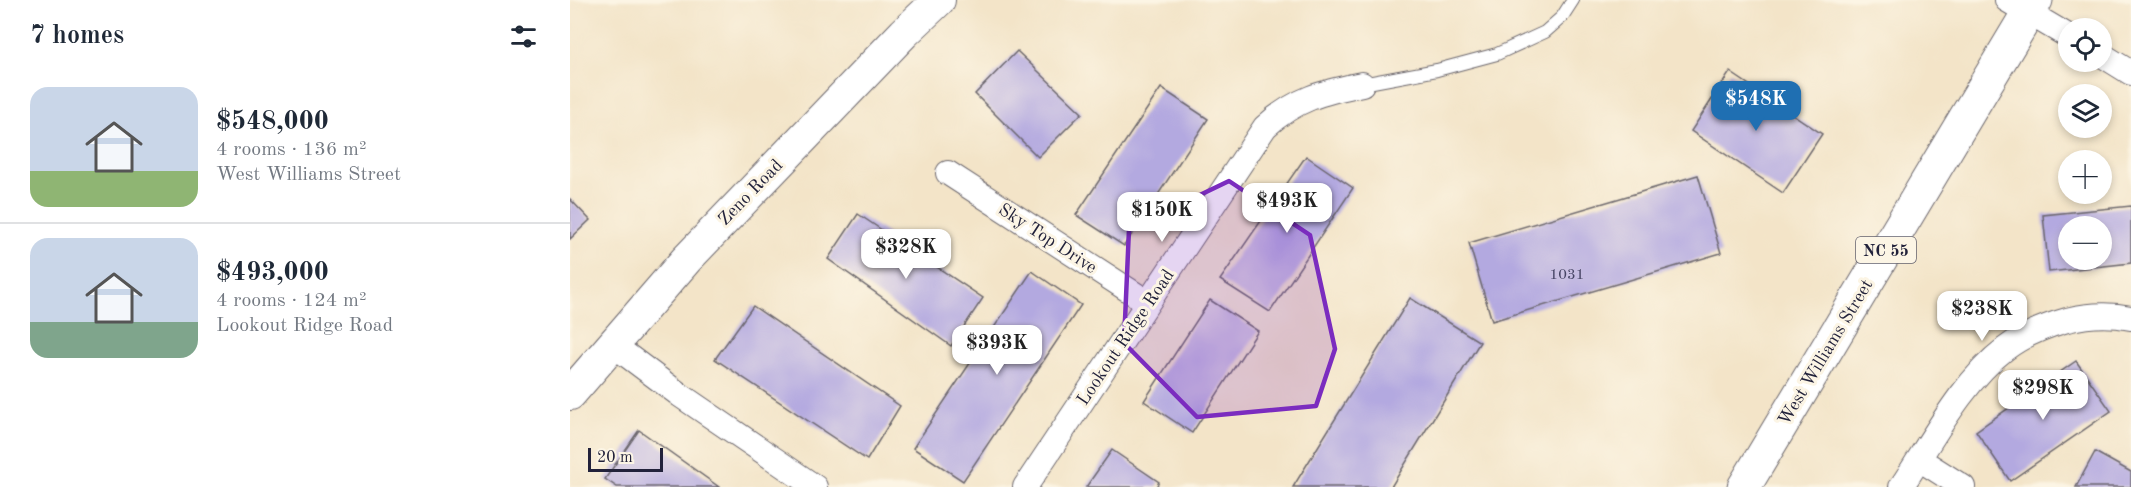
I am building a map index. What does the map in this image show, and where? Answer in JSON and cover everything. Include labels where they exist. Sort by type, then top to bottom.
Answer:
[{"type":"main road","name":"West Williams Street","points":[[1744,487],[2024,4]]},
{"type":"street","name":"Zeno Road","points":[[570,394],[686,260],[904,33],[939,0]]},
{"type":"street","points":[[2024,4],[2058,29]]},
{"type":"street","points":[[2112,62],[2131,73]]},
{"type":"street","name":"Lookout Ridge Road","points":[[1025,487],[1265,127],[1281,112],[1317,94],[1362,84]]},
{"type":"street","name":"Sky Top Drive","points":[[948,173],[1147,302]]},
{"type":"street","points":[[1901,487],[1959,399],[2005,349],[2052,324],[2075,318],[2101,315],[2131,318]]},
{"type":"street","points":[[612,344],[680,395],[815,487]]},
{"type":"street","points":[[1919,459],[1963,487]]},
{"type":"lane","points":[[1362,84],[1437,70],[1497,54],[1545,32],[1562,17],[1573,0]]},
{"type":"highlighted area","points":[[1229,181],[1310,235],[1335,349],[1316,406],[1197,417],[1124,343],[1129,229]]},
{"type":"building","points":[[1017,51],[1082,113],[1038,157],[975,94]]},
{"type":"building","points":[[1730,72],[1822,134],[1783,193],[1691,131]]},
{"type":"building","points":[[1161,88],[1208,119],[1124,246],[1076,215]]},
{"type":"building","points":[[1306,156],[1353,188],[1270,312],[1220,280]]},
{"type":"building","points":[[1698,175],[1721,253],[1492,321],[1469,243]]},
{"type":"building","points":[[570,199],[590,220],[570,239]]},
{"type":"building","points":[[2131,206],[2131,263],[2112,265],[2112,216],[2058,216],[2058,270],[2067,270],[2049,272],[2043,215]]},
{"type":"building","points":[[858,214],[983,298],[951,346],[828,259]]},
{"type":"building","points":[[1032,271],[1081,305],[963,481],[913,448]]},
{"type":"building","points":[[1410,298],[1480,342],[1391,487],[1293,487]]},
{"type":"building","points":[[1210,300],[1258,331],[1192,433],[1144,401]]},
{"type":"building","points":[[753,306],[900,406],[867,460],[715,359]]},
{"type":"building","points":[[2076,361],[2111,411],[2010,481],[1976,431]]},
{"type":"building","points":[[639,430],[719,487],[617,487],[605,479]]},
{"type":"building","points":[[1112,450],[1159,482],[1156,487],[1086,487]]},
{"type":"building","points":[[2095,452],[2131,472],[2131,487],[2076,487]]}]
